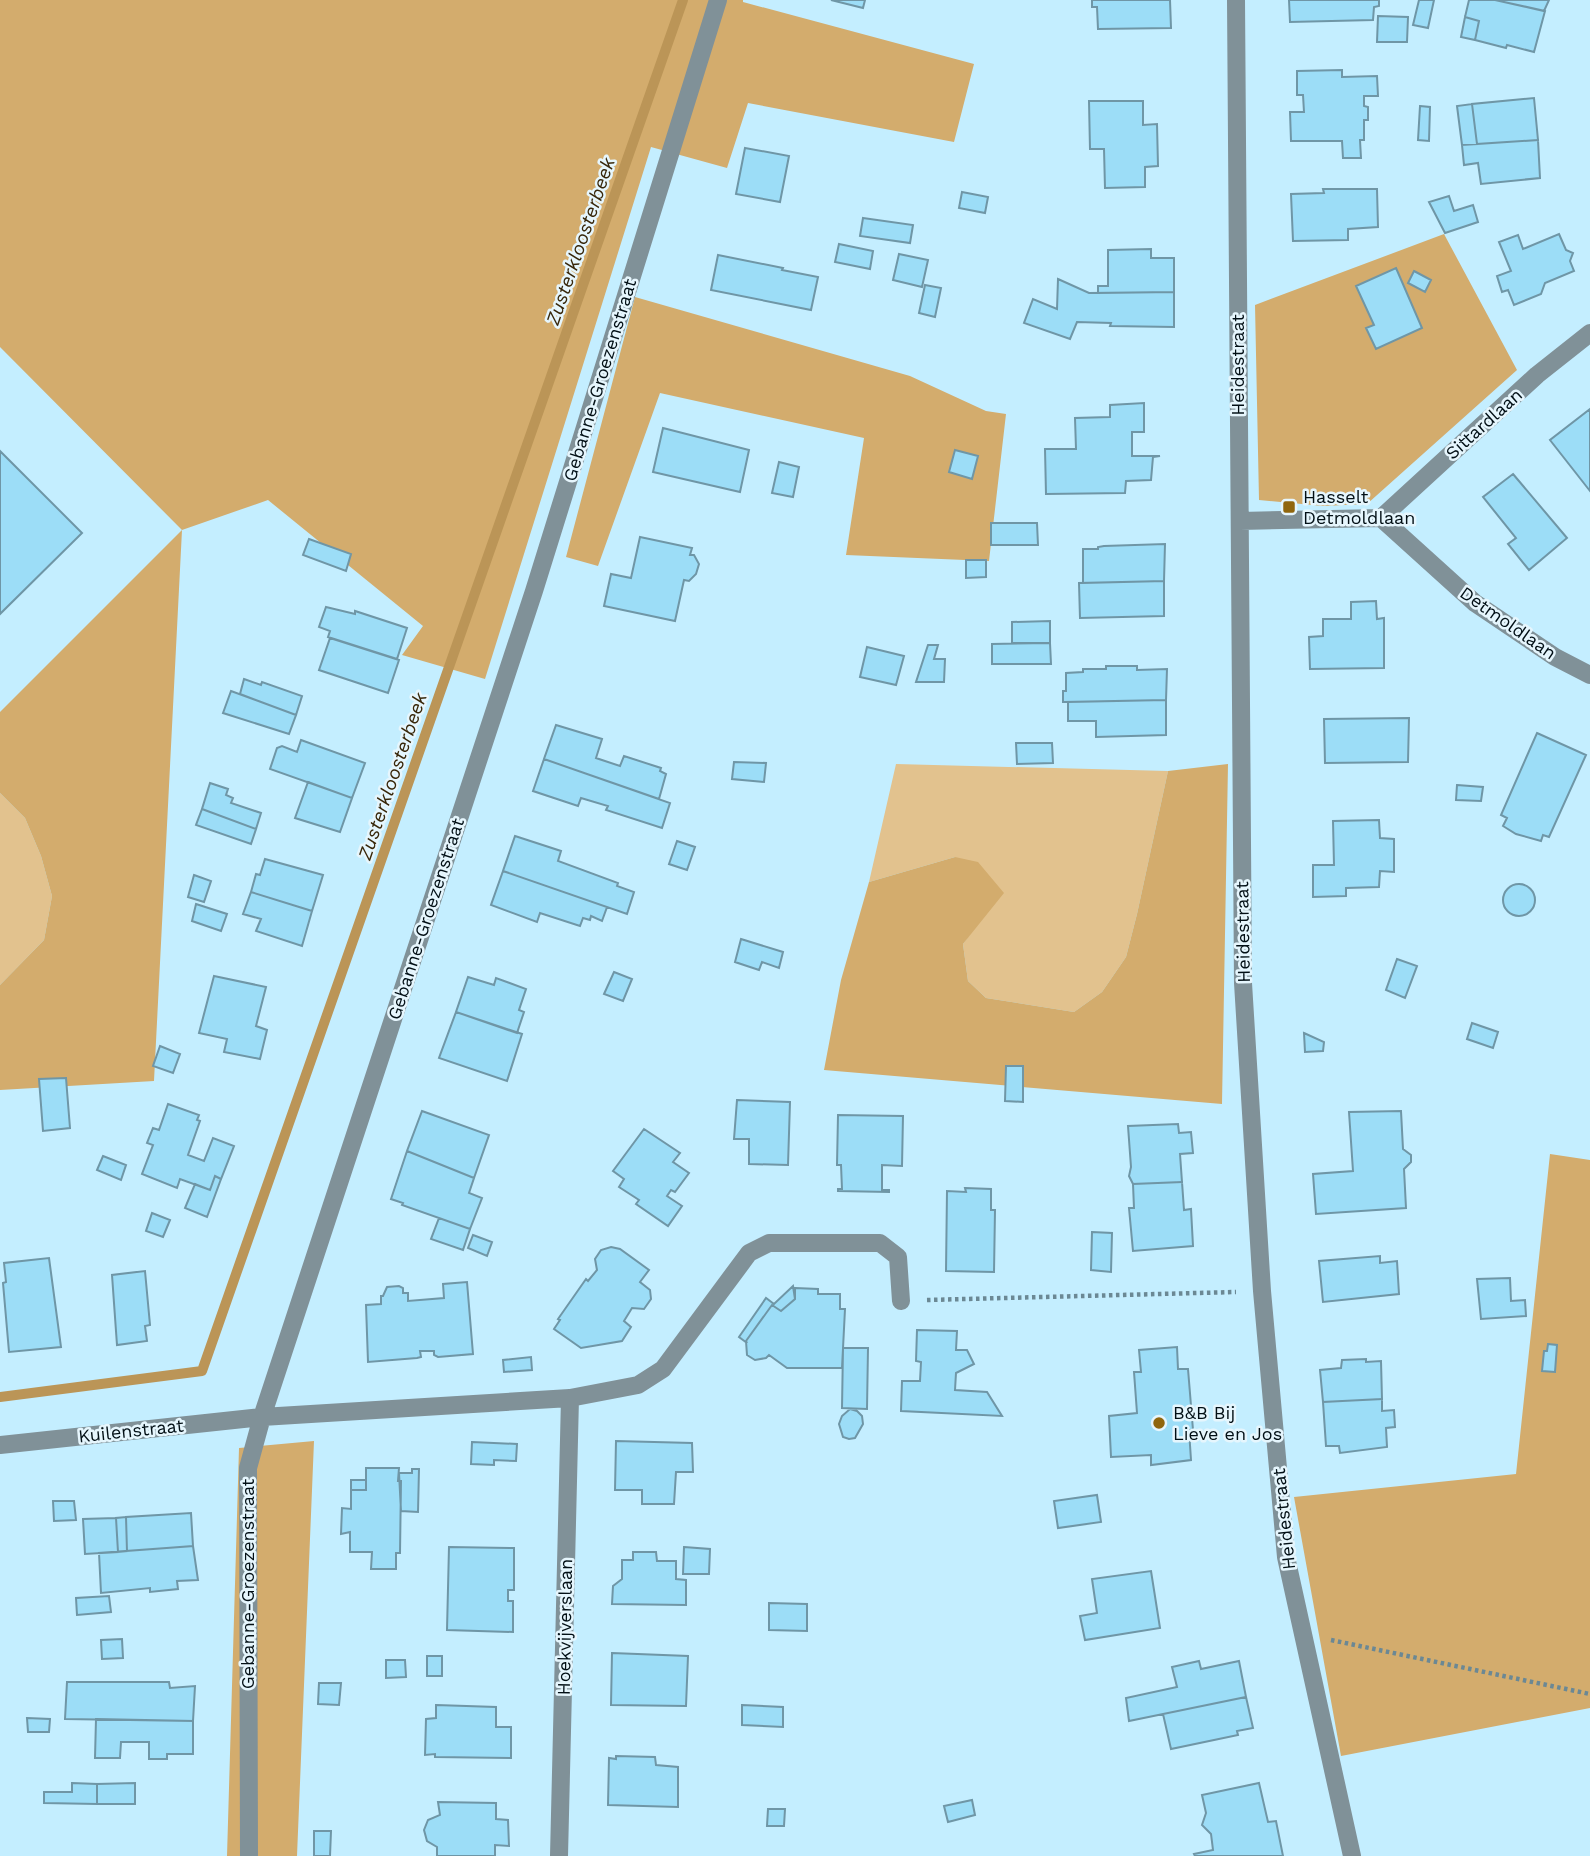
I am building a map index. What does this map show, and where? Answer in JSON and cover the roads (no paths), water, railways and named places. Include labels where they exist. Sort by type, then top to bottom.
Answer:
[{"type":"street","name":"Gebanne-Groezenstraat","points":[[249,1856],[248,1468],[262,1417],[526,617],[718,0]]},
{"type":"street","name":"Heidestraat","points":[[1236,0],[1243,984],[1262,1291],[1286,1558],[1352,1856]]},
{"type":"street","name":"Sittardlaan","points":[[1381,518],[1537,375],[1590,333]]},
{"type":"street","points":[[1240,521],[1381,518]]},
{"type":"street","name":"Detmoldlaan","points":[[1381,518],[1475,603],[1555,657],[1590,675]]},
{"type":"street","points":[[262,1417],[570,1398],[638,1385],[663,1369],[749,1253],[769,1243],[880,1243],[898,1256],[901,1301]]},
{"type":"street","name":"Hoekvijverslaan","points":[[559,1856],[570,1398]]},
{"type":"street","name":"Kuilenstraat","points":[[0,1445],[262,1417]]},
{"type":"waterway","name":"Zusterkloosterbeek","points":[[0,1397],[202,1371],[683,0]]},
{"type":"place","name":"Hasselt Detmoldlaan","points":[[1289,507]]},
{"type":"place","name":"B&B Bij Lieve en Jos","points":[[1159,1423]]}]
